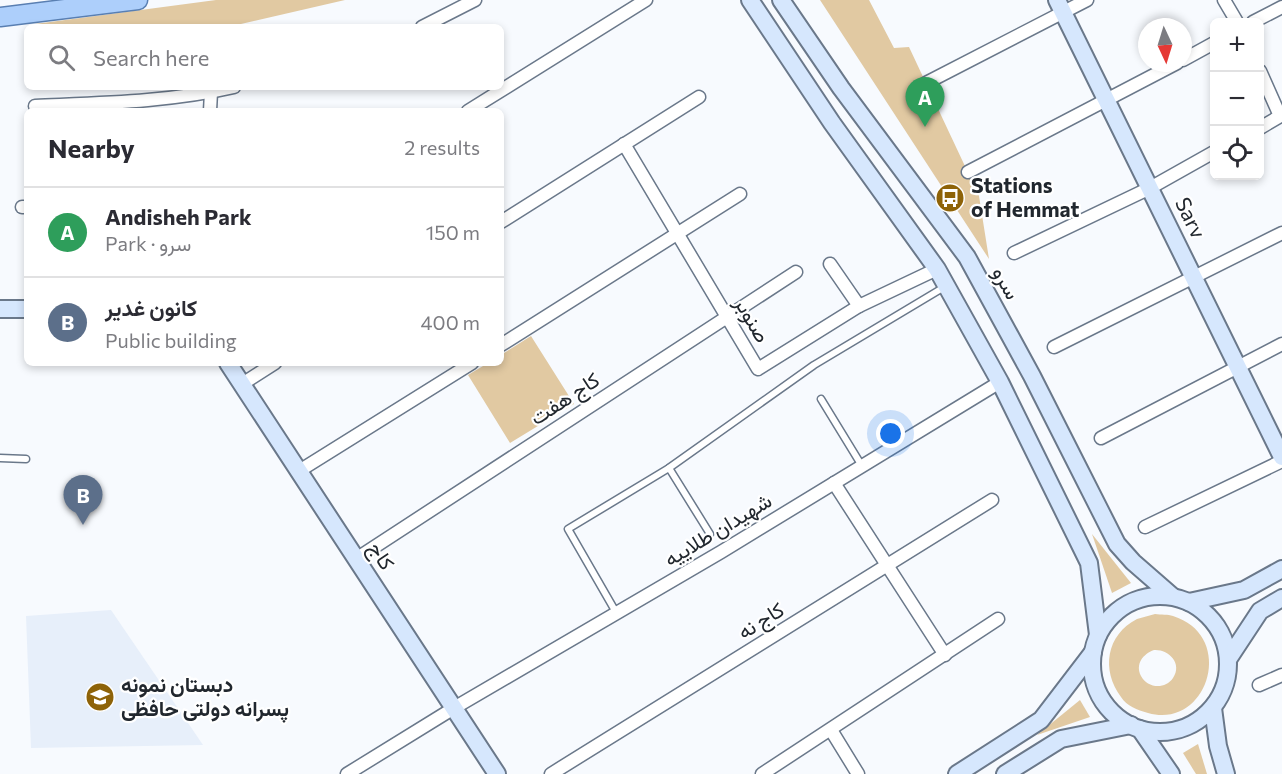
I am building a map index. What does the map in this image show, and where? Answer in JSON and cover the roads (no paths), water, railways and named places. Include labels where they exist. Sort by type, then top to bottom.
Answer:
[{"type":"main road","points":[[0,17],[138,0]]},
{"type":"main road","points":[[750,0],[832,123],[937,269],[1000,382],[1089,563],[1098,635]]},
{"type":"main road","name":"سرو","points":[[781,0],[841,87],[967,257],[1032,376],[1117,544],[1133,562],[1172,596]]},
{"type":"main road","name":"Sarv","points":[[1060,6],[1282,459]]},
{"type":"main road","points":[[0,309],[24,309]]},
{"type":"main road","name":"کاج","points":[[230,366],[497,774]]},
{"type":"main road","points":[[1189,602],[1244,590],[1282,569]]},
{"type":"main road","points":[[1154,596],[1172,596],[1189,602],[1204,611],[1217,624],[1225,640],[1229,658],[1228,676],[1222,693],[1213,708],[1201,719],[1187,727],[1156,732],[1136,727],[1116,716],[1104,703],[1096,687],[1092,670],[1093,652],[1098,635],[1108,620],[1121,608],[1137,600],[1154,596]]},
{"type":"main road","points":[[1229,658],[1260,611],[1282,598]]},
{"type":"main road","points":[[957,774],[1041,720],[1093,652]]},
{"type":"main road","points":[[1213,708],[1218,746],[1226,774]]},
{"type":"main road","points":[[1005,774],[1061,739],[1136,727]]},
{"type":"main road","points":[[1136,727],[1171,774]]},
{"type":"street","points":[[428,24],[474,0]]},
{"type":"street","points":[[504,89],[646,0]]},
{"type":"street","points":[[926,83],[1060,6],[1087,0]]},
{"type":"street","points":[[1224,0],[1235,18]]},
{"type":"street","points":[[1261,18],[1282,7]]},
{"type":"street","points":[[1192,55],[1210,46]]},
{"type":"street","points":[[968,172],[1160,72]]},
{"type":"street","points":[[1260,72],[1281,116],[1264,126]]},
{"type":"street","points":[[35,106],[147,101],[220,90]]},
{"type":"street","points":[[473,108],[502,90]]},
{"type":"street","points":[[210,108],[211,92]]},
{"type":"street","points":[[504,220],[699,97]]},
{"type":"street","name":"صنوبر","points":[[624,144],[758,369],[859,306],[937,269]]},
{"type":"street","points":[[1014,253],[1150,188],[1210,156]]},
{"type":"street","points":[[504,343],[740,194]]},
{"type":"street","points":[[1054,347],[1282,233]]},
{"type":"street","points":[[830,264],[859,306]]},
{"type":"street","name":"کاج هفت","points":[[357,560],[796,272]]},
{"type":"street","points":[[1101,438],[1282,344]]},
{"type":"street","points":[[242,384],[270,366]]},
{"type":"street","points":[[299,471],[467,366]]},
{"type":"street","name":"شهیدان طلاییه","points":[[347,774],[1000,382]]},
{"type":"street","points":[[1145,527],[1282,459]]},
{"type":"street","points":[[834,483],[945,655]]},
{"type":"street","name":"کاج نه","points":[[551,774],[992,500]]},
{"type":"street","points":[[762,774],[998,620]]},
{"type":"street","points":[[1259,685],[1282,675]]},
{"type":"street","points":[[831,730],[858,774]]},
{"type":"lane","points":[[617,614],[568,530],[669,468],[814,365],[946,285]]},
{"type":"lane","points":[[821,399],[862,466]]},
{"type":"lane","points":[[0,458],[26,459]]},
{"type":"lane","points":[[669,468],[710,534]]},
{"type":"place","name":"Andisheh Park","points":[[925,127]]},
{"type":"place","name":"Stations of Hemmat","points":[[950,198]]},
{"type":"place","name":"کانون غدیر","points":[[83,525]]},
{"type":"place","name":"دبستان نمونه پسرانه دولتی حافظی","points":[[100,697]]}]
